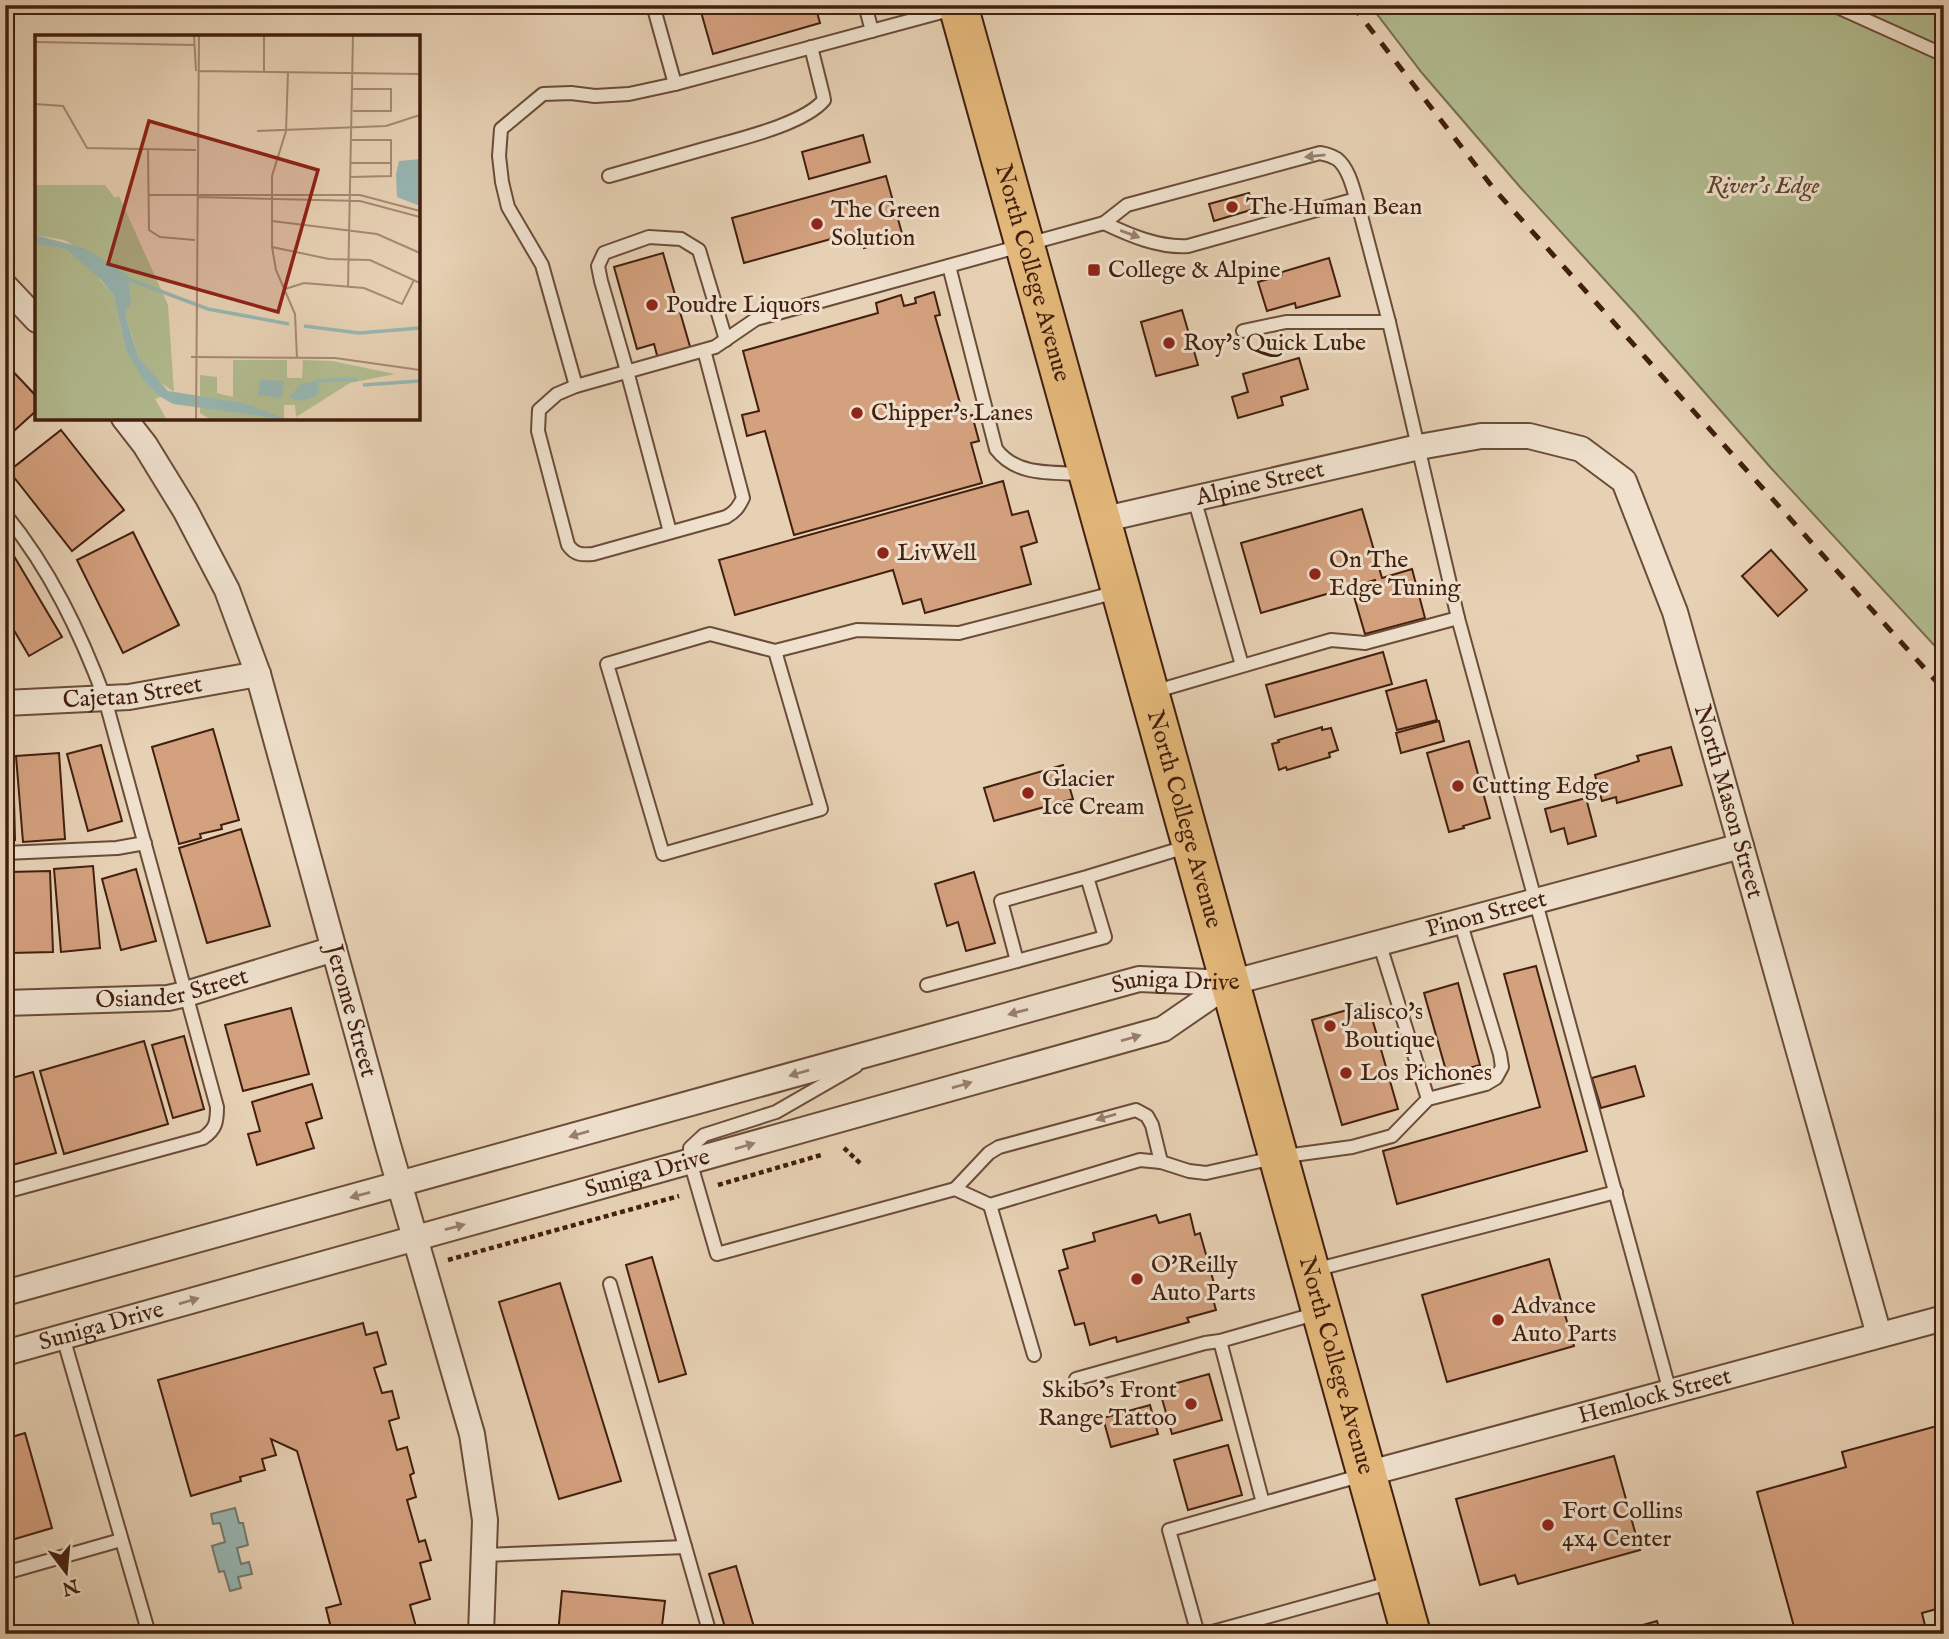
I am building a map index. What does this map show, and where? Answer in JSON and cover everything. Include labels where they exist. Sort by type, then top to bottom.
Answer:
[{"type":"highway","name":"North College Avenue","points":[[959,6],[1411,1634]]},
{"type":"street","points":[[5,286],[35,318]]},
{"type":"street","name":"Jerome Street","points":[[126,420],[145,445],[185,510],[227,590],[258,674],[472,1434],[485,1520],[481,1634]]},
{"type":"street","name":"North Mason Street","points":[[1419,447],[1481,436],[1529,436],[1581,449],[1624,481],[1675,611],[1879,1335]]},
{"type":"street","name":"Alpine Street","points":[[1101,520],[1419,447]]},
{"type":"street","name":"Cajetan Street","points":[[5,703],[129,698],[258,674]]},
{"type":"street","name":"Pinon Street","points":[[1230,983],[1741,846]]},
{"type":"street","name":"Osiander Street","points":[[5,1003],[168,998],[334,949]]},
{"type":"street","name":"Suniga Drive","points":[[5,1293],[1139,979],[1230,983]]},
{"type":"street","name":"Suniga Drive","points":[[5,1353],[1163,1028],[1230,983]]},
{"type":"street","name":"Hemlock Street","points":[[1366,1474],[1944,1318]]},
{"type":"lane","points":[[653,5],[675,84]]},
{"type":"lane","points":[[865,5],[872,31]]},
{"type":"lane","points":[[1833,5],[1944,55]]},
{"type":"lane","points":[[576,386],[542,265],[508,207],[499,156],[501,129],[543,94],[629,94],[675,84],[959,6]]},
{"type":"lane","points":[[610,176],[753,135],[796,119],[819,105],[824,100],[811,47]]},
{"type":"lane","points":[[704,350],[743,498],[734,513],[593,554],[573,552],[568,545],[538,431],[539,410],[557,394],[576,386],[627,371],[704,350],[715,347],[756,319],[1104,223],[1127,205],[1320,153],[1340,162],[1356,199],[1389,322],[1458,618],[1670,1392]]},
{"type":"lane","points":[[1104,223],[1130,235],[1175,247],[1188,246],[1356,199]]},
{"type":"lane","points":[[670,532],[598,266],[604,253],[649,237],[681,239],[699,250],[726,340]]},
{"type":"lane","points":[[949,266],[996,449],[1004,460],[1018,467],[1036,471],[1088,474]]},
{"type":"lane","points":[[1243,331],[1286,322],[1389,322]]},
{"type":"lane","points":[[1194,498],[1242,665]]},
{"type":"lane","points":[[5,514],[24,537],[64,603],[89,656],[105,699],[217,1107],[217,1121],[211,1132],[203,1138],[5,1192]]},
{"type":"lane","points":[[775,651],[821,809],[663,853],[607,664],[710,634],[775,651],[858,630],[959,633],[1121,592]]},
{"type":"lane","points":[[1149,693],[1331,640],[1365,643],[1458,618]]},
{"type":"lane","points":[[5,853],[117,848],[145,843]]},
{"type":"lane","points":[[1017,961],[1001,901],[1193,845]]},
{"type":"lane","points":[[927,985],[1105,937],[1087,877]]},
{"type":"lane","points":[[956,1189],[990,1205],[1140,1160],[1206,1173],[1278,1157],[1352,1147],[1392,1136],[1428,1099],[1486,1084],[1496,1078],[1502,1067],[1460,921]]},
{"type":"lane","points":[[1380,942],[1428,1099]]},
{"type":"lane","points":[[887,1048],[776,1112],[704,1135],[690,1148],[690,1161],[717,1254],[956,1189],[989,1153],[999,1147],[1136,1110],[1147,1116],[1152,1125],[1161,1162]]},
{"type":"lane","points":[[1310,1271],[1616,1192]]},
{"type":"lane","points":[[990,1205],[1034,1355]]},
{"type":"lane","points":[[610,1284],[710,1634]]},
{"type":"lane","points":[[1076,1379],[1321,1312]]},
{"type":"lane","points":[[63,1337],[149,1634]]},
{"type":"lane","points":[[1220,1341],[1263,1503]]},
{"type":"lane","points":[[1198,1634],[1169,1530],[1366,1474]]},
{"type":"lane","points":[[5,1573],[121,1540]]},
{"type":"lane","points":[[484,1555],[685,1547]]},
{"type":"lane","points":[[1205,1634],[1396,1581]]},
{"type":"path","points":[[844,1148],[861,1164]]},
{"type":"green space","name":"River's Edge","points":[[1370,5],[1944,5],[1944,656],[1771,468],[1520,187],[1422,73]]},
{"type":"water","points":[[235,1508],[239,1523],[243,1523],[248,1545],[237,1548],[241,1564],[249,1562],[252,1574],[238,1577],[241,1588],[230,1591],[224,1571],[219,1572],[212,1546],[225,1542],[220,1523],[213,1524],[211,1514]]},
{"type":"building","points":[[699,5],[815,5],[820,23],[713,54]]},
{"type":"building","points":[[863,135],[870,162],[809,179],[802,152]]},
{"type":"building","name":"The Green Solution","points":[[886,176],[903,237],[864,248],[860,231],[744,263],[732,218]]},
{"type":"building","name":"The Human Bean","points":[[1249,193],[1254,209],[1214,221],[1209,204]]},
{"type":"building","name":"Poudre Liquors","points":[[663,253],[691,350],[658,359],[654,344],[637,349],[614,267]]},
{"type":"building","points":[[1329,258],[1340,296],[1296,308],[1295,303],[1267,311],[1258,282]]},
{"type":"building","name":"Chipper's Lanes","points":[[934,292],[940,315],[935,316],[964,417],[972,415],[979,441],[971,443],[982,483],[794,535],[765,431],[747,436],[742,415],[759,411],[743,351],[878,313],[876,303],[901,295],[904,306],[916,303],[915,298]]},
{"type":"building","name":"Roy's Quick Lube","points":[[1182,310],[1198,365],[1156,376],[1141,322]]},
{"type":"building","points":[[1299,358],[1308,389],[1281,397],[1283,405],[1238,418],[1232,397],[1248,392],[1243,374]]},
{"type":"building","points":[[5,363],[35,395],[35,412],[5,439]]},
{"type":"building","points":[[61,430],[124,510],[72,551],[9,471]]},
{"type":"building","name":"LivWell","points":[[1003,481],[1012,515],[1028,511],[1037,542],[1021,547],[1031,584],[925,613],[921,599],[903,604],[893,570],[735,615],[719,560]]},
{"type":"building","name":"On The Edge Tuning","points":[[1362,509],[1382,578],[1412,569],[1425,618],[1365,634],[1353,593],[1377,586],[1375,580],[1261,613],[1241,543]]},
{"type":"building","points":[[133,532],[179,625],[123,653],[77,560]]},
{"type":"building","points":[[5,541],[62,637],[29,656],[5,615]]},
{"type":"building","points":[[1771,550],[1807,590],[1778,616],[1742,576]]},
{"type":"building","points":[[1383,652],[1392,684],[1275,717],[1266,685]]},
{"type":"building","points":[[1426,680],[1437,720],[1397,730],[1386,691]]},
{"type":"building","points":[[1439,721],[1444,741],[1401,753],[1396,733]]},
{"type":"building","points":[[1322,727],[1322,730],[1331,728],[1338,750],[1329,753],[1330,757],[1279,770],[1272,744]]},
{"type":"building","points":[[213,729],[239,820],[221,825],[222,829],[200,834],[201,838],[179,844],[152,747]]},
{"type":"building","name":"Cutting Edge","points":[[1469,741],[1490,818],[1449,832],[1427,753]]},
{"type":"building","points":[[101,745],[122,821],[88,831],[67,754]]},
{"type":"building","points":[[1671,747],[1682,785],[1617,803],[1616,797],[1602,801],[1595,775],[1639,761],[1637,756]]},
{"type":"building","points":[[59,753],[65,839],[23,842],[16,756]]},
{"type":"building","points":[[13,760],[15,840],[5,840],[5,761]]},
{"type":"building","name":"Glacier Ice Cream","points":[[1063,765],[1073,799],[994,821],[984,788]]},
{"type":"building","points":[[1586,798],[1596,836],[1568,844],[1564,828],[1551,832],[1545,809]]},
{"type":"building","points":[[241,829],[270,926],[207,943],[179,848]]},
{"type":"building","points":[[93,866],[100,948],[61,952],[54,869]]},
{"type":"building","points":[[136,869],[156,941],[121,950],[102,879]]},
{"type":"building","points":[[50,871],[53,952],[10,953],[8,872]]},
{"type":"building","points":[[974,872],[995,943],[966,951],[958,922],[947,926],[935,884]]},
{"type":"building","points":[[1536,966],[1587,1151],[1397,1204],[1383,1151],[1540,1107],[1504,974]]},
{"type":"building","points":[[1458,983],[1480,1065],[1447,1074],[1424,993]]},
{"type":"building","points":[[1368,1004],[1398,1109],[1342,1125],[1312,1020]]},
{"type":"building","points":[[291,1008],[309,1074],[243,1091],[225,1025]]},
{"type":"building","points":[[184,1036],[204,1109],[173,1118],[152,1045]]},
{"type":"building","points":[[144,1041],[168,1124],[64,1154],[40,1071]]},
{"type":"building","points":[[1635,1066],[1644,1096],[1601,1108],[1592,1078]]},
{"type":"building","points":[[33,1072],[56,1153],[5,1167],[5,1080]]},
{"type":"building","points":[[312,1084],[322,1118],[306,1123],[314,1148],[257,1165],[248,1134],[260,1131],[252,1102]]},
{"type":"building","name":"O'Reilly Auto Parts","points":[[1190,1214],[1195,1235],[1200,1233],[1215,1287],[1210,1288],[1216,1310],[1187,1318],[1189,1322],[1117,1342],[1116,1337],[1090,1345],[1084,1323],[1075,1325],[1059,1271],[1068,1268],[1063,1250],[1095,1241],[1093,1233],[1156,1215],[1159,1223]]},
{"type":"building","points":[[652,1257],[686,1374],[659,1382],[626,1265]]},
{"type":"building","name":"Advance Auto Parts","points":[[1549,1259],[1574,1346],[1447,1382],[1422,1295]]},
{"type":"building","points":[[560,1283],[621,1481],[559,1499],[499,1302]]},
{"type":"building","points":[[363,1323],[366,1335],[377,1332],[386,1364],[374,1368],[382,1393],[392,1391],[399,1418],[389,1421],[397,1450],[407,1447],[414,1473],[410,1475],[416,1497],[407,1500],[419,1542],[425,1540],[431,1560],[420,1563],[430,1599],[410,1605],[418,1634],[323,1634],[322,1630],[331,1628],[326,1608],[341,1604],[297,1451],[271,1439],[276,1455],[262,1459],[265,1470],[240,1477],[241,1481],[191,1496],[158,1380]]},
{"type":"building","name":"Skibo’s Front Range Tattoo","points":[[1209,1374],[1222,1420],[1172,1434],[1159,1388]]},
{"type":"building","points":[[1150,1405],[1158,1434],[1111,1447],[1103,1418]]},
{"type":"building","points":[[1944,1424],[1944,1607],[1922,1613],[1927,1634],[1796,1634],[1757,1492],[1846,1467],[1842,1452]]},
{"type":"building","points":[[25,1433],[52,1528],[5,1542],[5,1439]]},
{"type":"building","points":[[1228,1445],[1242,1495],[1188,1510],[1174,1460]]},
{"type":"building","name":"Fort Collins 4x4 Center","points":[[1614,1456],[1640,1550],[1518,1584],[1515,1575],[1480,1585],[1456,1499]]},
{"type":"building","points":[[736,1566],[756,1634],[727,1634],[709,1574]]},
{"type":"building","points":[[562,1591],[665,1601],[661,1634],[558,1634]]},
{"type":"building","points":[[1657,1621],[1661,1634],[1611,1634]]},
{"type":"railway","points":[[1352,5],[1494,189],[1944,690]]},
{"type":"place","name":"The Human Bean","points":[[1232,207]]},
{"type":"place","name":"The Green Solution","points":[[817,224]]},
{"type":"place","name":"College & Alpine","points":[[1094,270]]},
{"type":"place","name":"Poudre Liquors","points":[[652,305]]},
{"type":"place","name":"Roy's Quick Lube","points":[[1169,343]]},
{"type":"place","name":"Chipper's Lanes","points":[[857,413]]},
{"type":"place","name":"LivWell","points":[[883,553]]},
{"type":"place","name":"On The Edge Tuning","points":[[1315,574]]},
{"type":"place","name":"Cutting Edge","points":[[1458,786]]},
{"type":"place","name":"Glacier Ice Cream","points":[[1028,793]]},
{"type":"place","name":"Jalisco's Boutique","points":[[1330,1026]]},
{"type":"place","name":"Los Pichones","points":[[1346,1073]]},
{"type":"place","name":"O'Reilly Auto Parts","points":[[1137,1279]]},
{"type":"place","name":"Advance Auto Parts","points":[[1498,1320]]},
{"type":"place","name":"Skibo’s Front Range Tattoo","points":[[1191,1404]]},
{"type":"place","name":"Fort Collins 4x4 Center","points":[[1548,1525]]}]
